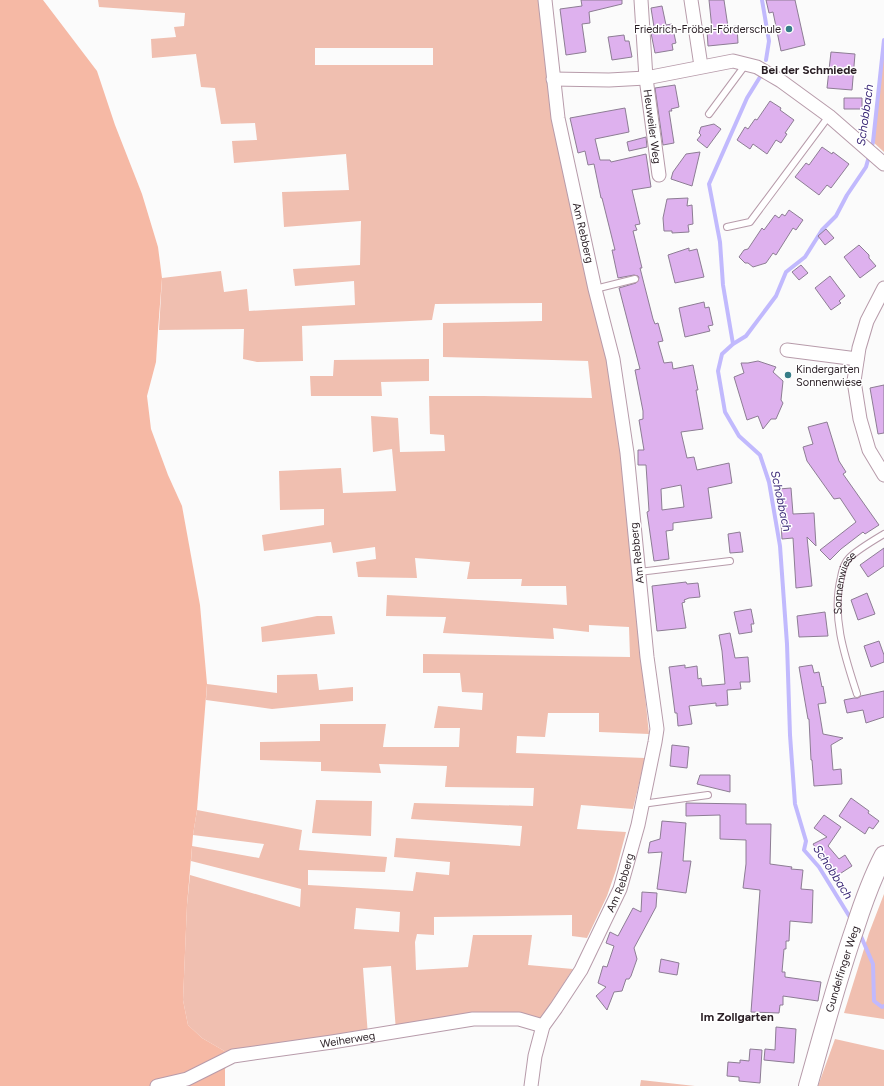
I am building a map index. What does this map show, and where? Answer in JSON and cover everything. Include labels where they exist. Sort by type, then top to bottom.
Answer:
[{"type":"street","name":"Am Rebberg","points":[[531,1086],[535,1056],[543,1026],[581,970],[620,889],[636,832],[657,729],[647,657],[627,453],[613,359],[595,289],[560,126],[553,79],[545,0]]},
{"type":"street","name":"Heuweiler Weg","points":[[641,0],[646,78],[659,175]]},
{"type":"street","points":[[691,0],[701,66]]},
{"type":"street","name":"Heuweiler Weg","points":[[553,79],[609,80],[646,78],[701,66],[733,61],[746,64],[757,67],[781,81],[829,116],[881,162]]},
{"type":"street","points":[[884,288],[867,321],[859,348],[854,381],[860,419],[869,450],[884,475]]},
{"type":"street","points":[[787,350],[857,359]]},
{"type":"street","name":"Gundelfinger Weg","points":[[808,1086],[850,941],[878,866],[884,854]]},
{"type":"street","name":"Weiherweg","points":[[157,1086],[187,1079],[233,1056],[332,1042],[473,1019],[519,1019],[543,1026]]},
{"type":"lane","points":[[709,114],[746,64]]},
{"type":"lane","points":[[727,227],[750,222],[829,116]]},
{"type":"lane","points":[[595,289],[635,279]]},
{"type":"lane","name":"Sonnenwiese","points":[[857,694],[843,649],[839,629],[838,595],[843,568],[849,558],[884,534]]},
{"type":"lane","points":[[639,572],[730,561]]},
{"type":"lane","points":[[642,804],[708,795]]},
{"type":"shaded area","points":[[0,0],[43,0],[97,71],[115,125],[142,194],[158,247],[162,278],[156,362],[147,396],[151,429],[168,475],[182,506],[200,605],[207,684],[197,810],[193,835],[187,905],[183,1000],[188,1025],[202,1038],[233,1056],[225,1069],[225,1086],[0,1086]]},
{"type":"shaded area","points":[[98,0],[544,0],[606,358],[620,452],[649,734],[599,732],[599,713],[548,713],[545,737],[517,736],[516,753],[645,758],[633,809],[581,805],[577,829],[626,832],[616,870],[607,896],[587,938],[572,936],[572,915],[434,917],[434,935],[417,934],[415,942],[416,970],[468,967],[473,935],[532,935],[528,965],[573,969],[549,1006],[543,1026],[519,1019],[396,1031],[391,966],[363,968],[368,1036],[233,1056],[202,1038],[188,1025],[183,1000],[187,905],[190,875],[300,907],[301,889],[191,861],[192,846],[259,858],[264,844],[193,835],[197,810],[302,830],[299,850],[387,857],[385,872],[308,870],[308,885],[413,891],[416,872],[449,875],[450,862],[394,857],[396,838],[520,846],[522,826],[411,819],[414,803],[533,806],[534,788],[445,787],[447,766],[379,764],[381,773],[321,771],[321,762],[260,760],[260,742],[320,741],[320,724],[386,724],[383,747],[459,747],[460,728],[434,728],[438,706],[482,710],[483,693],[462,692],[460,673],[423,673],[423,654],[630,657],[629,627],[589,625],[589,632],[553,628],[554,639],[443,633],[446,617],[386,616],[387,595],[567,605],[566,586],[521,586],[522,579],[467,579],[470,562],[415,558],[417,578],[358,577],[356,562],[376,559],[375,547],[333,553],[331,542],[264,551],[262,535],[324,525],[324,509],[280,510],[279,471],[341,468],[343,493],[396,491],[392,449],[373,452],[371,416],[398,418],[400,452],[445,451],[444,435],[430,434],[429,396],[592,398],[588,361],[443,357],[443,323],[542,321],[542,303],[435,304],[432,320],[302,326],[303,361],[257,362],[243,359],[244,329],[159,330],[162,278],[221,271],[224,292],[247,289],[249,311],[355,305],[354,281],[295,286],[293,269],[360,265],[361,221],[284,227],[282,192],[349,190],[346,154],[234,163],[232,141],[257,140],[255,123],[221,124],[215,88],[201,87],[196,54],[152,58],[151,39],[176,37],[174,27],[184,26],[185,13],[99,7]],"holes":[[[315,48],[433,48],[433,65],[315,65]],[[356,908],[400,912],[399,932],[354,929]]]},
{"type":"shaded area","points":[[884,40],[884,152],[873,142]]},
{"type":"shaded area","points":[[429,359],[429,381],[381,382],[382,396],[311,396],[310,376],[333,376],[334,360]]},
{"type":"shaded area","points":[[317,616],[332,616],[335,634],[262,642],[261,627]]},
{"type":"shaded area","points":[[317,674],[319,690],[353,687],[353,701],[272,709],[206,700],[207,684],[277,693],[277,675]]},
{"type":"shaded area","points":[[316,800],[372,801],[371,836],[312,833]]},
{"type":"shaded area","points":[[884,894],[884,1019],[844,1013],[869,933]]},
{"type":"shaded area","points":[[835,1039],[884,1050],[884,1086],[818,1086]]},
{"type":"shaded area","points":[[641,1080],[695,1086],[640,1086]]},
{"type":"building","points":[[581,0],[622,0],[622,4],[589,12],[590,23],[582,24],[586,52],[566,55],[560,9],[582,6]]},
{"type":"building","points":[[709,0],[724,0],[728,27],[737,26],[738,43],[708,46],[707,30],[712,29]]},
{"type":"building","name":"Friedrich-Fröbel-Förderschule","points":[[766,0],[795,0],[805,45],[781,51],[773,12],[769,13]]},
{"type":"building","points":[[662,6],[666,25],[672,24],[676,43],[672,44],[673,50],[655,53],[651,33],[651,28],[654,27],[651,8]]},
{"type":"building","points":[[624,35],[625,41],[629,41],[632,57],[612,60],[608,37]]},
{"type":"building","points":[[831,52],[855,54],[852,90],[827,88]]},
{"type":"building","points":[[675,85],[679,107],[669,111],[674,143],[663,145],[655,88]]},
{"type":"building","points":[[844,98],[862,98],[862,109],[844,109]]},
{"type":"building","points":[[770,101],[781,108],[780,110],[794,120],[785,133],[787,134],[781,143],[776,140],[767,154],[753,144],[750,149],[737,140],[745,127],[748,129],[755,119],[757,120]]},
{"type":"building","points":[[625,108],[629,132],[595,139],[600,160],[610,160],[611,162],[646,154],[651,187],[632,190],[640,224],[635,225],[637,230],[633,231],[642,268],[640,268],[653,319],[655,324],[658,323],[663,341],[658,342],[664,363],[672,362],[673,369],[693,365],[703,429],[681,432],[687,458],[694,457],[697,470],[729,463],[732,483],[708,488],[712,518],[673,523],[673,530],[666,531],[669,559],[654,561],[647,512],[649,511],[646,465],[638,465],[638,450],[644,450],[639,420],[643,419],[643,411],[635,370],[640,369],[619,288],[636,283],[639,278],[638,276],[634,275],[618,278],[612,250],[615,250],[601,198],[594,164],[588,165],[585,151],[578,153],[570,118]],"holes":[[[681,485],[684,507],[662,510],[661,489]]]},
{"type":"building","points":[[714,124],[721,129],[707,148],[697,140],[701,135],[699,133],[701,127]]},
{"type":"building","points":[[646,137],[647,147],[629,151],[627,142]]},
{"type":"building","points":[[822,147],[832,154],[833,152],[849,164],[831,188],[827,185],[819,195],[795,177],[806,163],[809,165]]},
{"type":"building","points":[[700,152],[692,186],[671,179],[673,172],[686,154]]},
{"type":"building","points":[[688,198],[687,206],[692,205],[693,224],[688,225],[689,232],[672,233],[672,231],[664,231],[663,218],[667,199]]},
{"type":"building","points":[[789,210],[803,220],[796,230],[793,228],[776,255],[773,253],[766,263],[753,267],[748,263],[745,263],[739,257],[744,250],[748,249],[762,228],[764,230],[775,215],[779,218],[782,214],[785,216]]},
{"type":"building","points":[[826,229],[834,238],[825,245],[818,236]]},
{"type":"building","points":[[859,245],[869,255],[869,258],[876,266],[860,278],[844,257]]},
{"type":"building","points":[[689,248],[689,251],[697,249],[704,277],[675,283],[668,255]]},
{"type":"building","points":[[801,265],[808,273],[799,280],[792,272]]},
{"type":"building","points":[[830,276],[845,296],[839,301],[841,303],[831,310],[815,288]]},
{"type":"building","points":[[704,302],[705,308],[709,307],[713,325],[708,326],[710,331],[685,337],[679,308]]},
{"type":"building","name":"Kindergarten Sonnenwiese","points":[[758,361],[776,367],[773,372],[783,381],[781,400],[783,403],[776,419],[771,419],[763,429],[758,416],[747,420],[734,377],[744,373],[741,363]]},
{"type":"building","points":[[884,385],[884,433],[878,434],[870,388]]},
{"type":"building","points":[[827,422],[839,461],[846,472],[843,474],[879,525],[865,534],[863,532],[841,549],[830,560],[820,550],[856,522],[840,498],[834,499],[807,461],[803,447],[813,444],[808,427]]},
{"type":"building","points":[[791,488],[793,514],[814,513],[816,546],[807,537],[812,586],[796,588],[793,538],[782,539],[779,489]]},
{"type":"building","points":[[740,532],[743,552],[730,553],[728,534]]},
{"type":"building","points":[[884,548],[884,566],[868,577],[860,565]]},
{"type":"building","points":[[686,582],[687,584],[698,583],[700,597],[689,598],[684,600],[685,602],[682,603],[686,628],[657,631],[652,586]]},
{"type":"building","points":[[867,593],[875,614],[858,620],[851,600]]},
{"type":"building","points":[[751,609],[754,624],[751,624],[752,632],[739,634],[734,612]]},
{"type":"building","points":[[825,612],[828,636],[799,637],[797,616]]},
{"type":"building","points":[[730,633],[735,658],[748,657],[750,682],[740,682],[741,689],[727,690],[728,705],[716,706],[716,703],[689,706],[692,724],[678,726],[669,667],[685,665],[685,668],[697,666],[698,679],[701,678],[702,686],[725,684],[719,635]]},
{"type":"building","points":[[879,641],[884,655],[884,662],[871,667],[864,646]]},
{"type":"building","points":[[812,665],[814,673],[819,672],[826,703],[818,704],[823,734],[843,738],[831,745],[833,770],[841,769],[842,784],[814,786],[809,719],[799,667]]},
{"type":"building","points":[[884,691],[884,717],[866,723],[863,710],[847,713],[844,700]]},
{"type":"building","points":[[672,745],[689,747],[687,768],[670,766]]},
{"type":"building","points":[[700,775],[730,775],[730,792],[697,784]]},
{"type":"building","points":[[851,798],[869,811],[868,813],[879,821],[873,829],[869,827],[865,834],[839,816]]},
{"type":"building","points":[[686,803],[746,804],[746,824],[771,824],[770,864],[803,870],[801,889],[813,890],[812,923],[790,921],[789,941],[786,941],[786,949],[784,949],[782,972],[785,972],[785,977],[821,982],[818,1001],[783,996],[783,1005],[780,1005],[779,1013],[751,1012],[760,890],[743,888],[746,864],[746,840],[720,839],[720,815],[686,816]]},
{"type":"building","points":[[824,815],[841,827],[828,846],[839,859],[845,855],[852,866],[835,877],[813,844],[827,837],[814,828]]},
{"type":"building","points":[[662,821],[686,823],[683,861],[691,861],[686,893],[657,889],[662,852],[648,853],[650,842],[660,839]]},
{"type":"building","points":[[642,892],[657,893],[656,907],[634,948],[637,959],[631,976],[629,979],[626,979],[622,991],[614,992],[607,1010],[596,996],[606,987],[598,983],[603,966],[607,967],[614,946],[606,943],[610,932],[618,936],[633,908],[641,912]]},
{"type":"building","points":[[661,959],[679,963],[677,975],[659,972]]},
{"type":"building","points":[[776,1027],[796,1029],[794,1063],[764,1060],[765,1049],[775,1050]]},
{"type":"building","points":[[750,1049],[762,1050],[760,1083],[739,1081],[739,1077],[727,1076],[728,1062],[740,1063],[740,1060],[749,1061]]},
{"type":"waterway","points":[[762,0],[769,41],[766,60]]},
{"type":"waterway","name":"Schobbach","points":[[851,919],[819,867],[804,850],[806,841],[795,804],[790,735],[787,644],[780,546],[769,482],[760,455],[739,436],[725,412],[718,371],[722,354],[733,344],[746,336],[776,296],[786,272],[805,257],[822,230],[836,216],[847,195],[866,167],[873,142],[884,40]]},
{"type":"waterway","points":[[733,344],[723,285],[720,242],[709,184],[747,98],[760,77]]},
{"type":"waterway","name":"Schobbach","points":[[860,934],[873,964],[874,1001],[882,1007],[884,1006]]},
{"type":"place","name":"Friedrich-Fröbel-Förderschule","points":[[789,29]]},
{"type":"place","name":"Kindergarten Sonnenwiese","points":[[788,375]]},
{"type":"district","name":"Bei der Schmiede","points":[[809,70]]},
{"type":"district","name":"Im Zollgarten","points":[[737,1017]]}]
